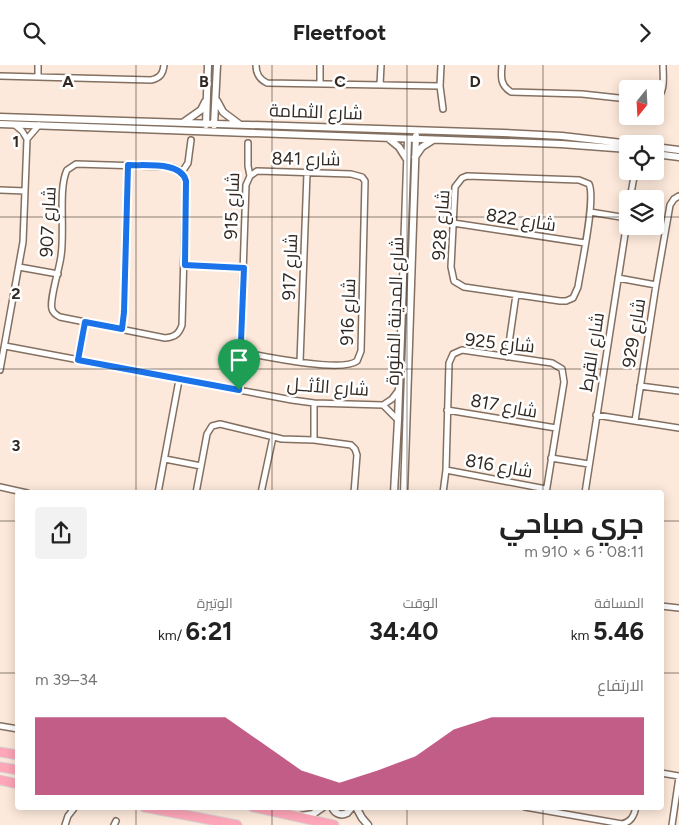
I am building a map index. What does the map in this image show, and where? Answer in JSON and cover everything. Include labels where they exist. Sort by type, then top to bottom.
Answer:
[{"type":"main road","points":[[0,752],[15,754]]},
{"type":"main road","points":[[0,767],[15,770]]},
{"type":"main road","points":[[0,780],[15,784]]},
{"type":"main road","points":[[160,810],[237,825]]},
{"type":"main road","points":[[265,810],[334,825]]},
{"type":"street","points":[[38,65],[38,77]]},
{"type":"street","points":[[0,75],[151,79],[160,77],[163,73],[164,65]]},
{"type":"street","points":[[208,65],[206,127],[214,123]]},
{"type":"street","points":[[213,132],[217,65]]},
{"type":"street","points":[[256,65],[261,80],[267,83],[440,86]]},
{"type":"street","points":[[320,65],[320,83]]},
{"type":"street","points":[[380,85],[381,65]]},
{"type":"street","points":[[441,65],[440,86],[443,109]]},
{"type":"street","points":[[502,65],[502,83],[505,89],[511,92],[619,98]]},
{"type":"street","points":[[663,65],[663,80]]},
{"type":"street","points":[[183,123],[201,111],[207,99]]},
{"type":"street","points":[[216,100],[223,112],[240,124]]},
{"type":"street","name":"شارع الثمامة","points":[[0,117],[183,123],[206,127],[213,132],[408,139],[416,134],[433,139],[562,144],[619,149]]},
{"type":"street","name":"شارع الثمامة","points":[[214,123],[416,134],[503,133],[562,136],[619,143]]},
{"type":"street","name":"شارع الثمامة","points":[[0,124],[121,128],[206,127]]},
{"type":"street","points":[[0,370],[23,242],[27,139],[16,125]]},
{"type":"street","points":[[27,139],[39,125]]},
{"type":"street","name":"شارع المدينة المنورة","points":[[404,490],[416,134]]},
{"type":"street","points":[[387,138],[399,147],[407,159]]},
{"type":"street","name":"شارع المدينة المنورة","points":[[394,490],[408,139]]},
{"type":"street","points":[[415,158],[422,147],[433,139]]},
{"type":"street","points":[[191,140],[188,163],[182,172],[186,181],[185,265],[244,268]]},
{"type":"street","name":"شارع 915","points":[[239,390],[246,185],[250,175],[248,143]]},
{"type":"street","points":[[664,148],[679,150]]},
{"type":"street","points":[[664,155],[679,157]]},
{"type":"street","name":"شارع 907","points":[[182,172],[172,167],[76,164],[67,170],[63,182],[63,239],[51,304],[53,312],[60,317],[165,338],[176,335],[182,325],[185,265]]},
{"type":"street","points":[[122,329],[128,165]]},
{"type":"street","name":"شارع 841","points":[[250,175],[257,171],[351,174],[362,177]]},
{"type":"street","name":"شارع 917","points":[[300,363],[307,173]]},
{"type":"street","name":"شارع 928","points":[[468,176],[585,181],[591,189],[590,212],[578,287],[573,299],[566,301],[464,287],[454,281],[451,267],[453,223],[455,187],[462,178],[468,176]]},
{"type":"street","name":"شارع 916","points":[[241,352],[300,363],[348,365],[353,364],[360,356],[366,186],[362,177]]},
{"type":"street","points":[[0,190],[25,191]]},
{"type":"street","name":"شارع 929","points":[[635,421],[670,205],[679,196]]},
{"type":"street","points":[[590,212],[619,216]]},
{"type":"street","name":"شارع 822","points":[[453,223],[585,243]]},
{"type":"street","name":"شارع القرط","points":[[585,490],[624,235]]},
{"type":"street","name":"شارع 907","points":[[20,267],[58,274]]},
{"type":"street","name":"شارع 929","points":[[618,278],[656,285]]},
{"type":"street","points":[[507,357],[516,295]]},
{"type":"street","points":[[78,360],[85,322]]},
{"type":"street","name":"شارع الأثــل","points":[[5,346],[179,380],[314,403],[383,405],[392,399],[399,389]]},
{"type":"street","name":"شارع 925","points":[[443,490],[446,470],[449,363],[453,354],[462,350],[552,363],[562,369],[564,382],[546,490]]},
{"type":"street","points":[[159,490],[179,380]]},
{"type":"street","name":"شارع 929","points":[[640,386],[679,391]]},
{"type":"street","points":[[314,403],[314,440]]},
{"type":"street","name":"شارع الأثــل","points":[[383,405],[398,420]]},
{"type":"street","name":"شارع 817","points":[[447,410],[556,428]]},
{"type":"street","points":[[596,415],[679,428]]},
{"type":"street","points":[[197,490],[207,434],[209,429],[216,424],[220,424],[273,437],[351,445],[355,449],[358,461],[354,490]]},
{"type":"street","points":[[262,490],[273,437]]},
{"type":"street","points":[[551,458],[589,464]]},
{"type":"street","points":[[165,459],[201,466]]},
{"type":"street","name":"شارع 816","points":[[446,470],[541,490]]},
{"type":"street","points":[[0,487],[15,490]]},
{"type":"street","points":[[664,606],[679,608]]},
{"type":"street","points":[[0,726],[15,728]]},
{"type":"street","points":[[664,774],[679,776],[672,825]]},
{"type":"street","points":[[67,810],[68,816]]},
{"type":"street","points":[[65,825],[73,810]]},
{"type":"street","points":[[292,817],[313,813],[318,810]]},
{"type":"street","points":[[334,810],[341,815],[348,813],[350,810]]},
{"type":"street","points":[[358,810],[368,825]]},
{"type":"street","points":[[540,810],[622,824],[633,818],[635,810]]},
{"type":"street","points":[[571,816],[572,810]]},
{"type":"route","points":[[128,165],[172,167],[182,172],[185,176],[185,265],[244,268],[239,390],[78,360],[85,322],[122,329],[128,165]]}]
